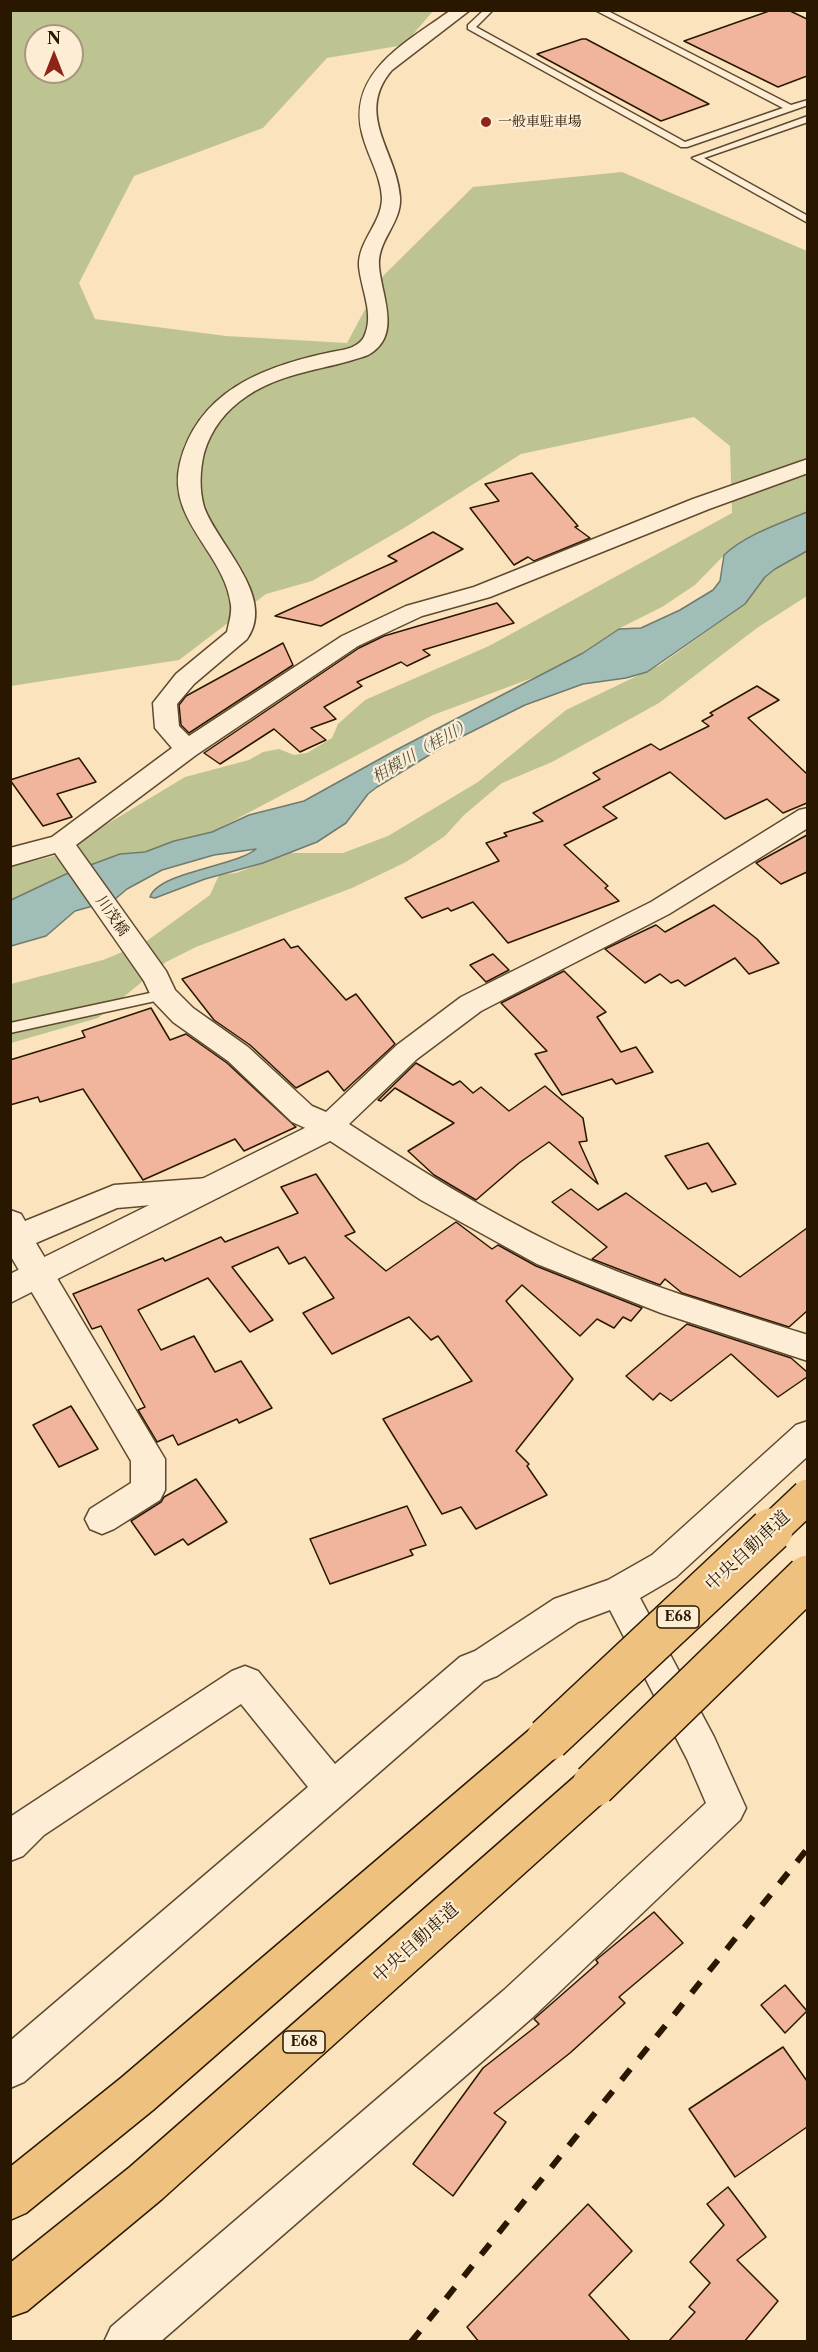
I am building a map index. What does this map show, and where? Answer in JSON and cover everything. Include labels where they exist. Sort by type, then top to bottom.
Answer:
[{"type":"highway","name":"中央自動車道","points":[[10,2197],[137,2094],[548,1739],[807,1496]]},
{"type":"highway","name":"中央自動車道","points":[[10,2294],[146,2183],[594,1785],[807,1578]]},
{"type":"street","points":[[188,749],[167,728],[165,703],[185,679],[239,634],[243,603],[232,575],[203,532],[189,495],[190,465],[197,443],[213,412],[232,394],[266,377],[366,348],[377,334],[379,319],[369,261],[373,244],[391,211],[391,195],[369,127],[369,104],[372,90],[379,75],[390,64],[462,10]]},
{"type":"street","points":[[10,857],[64,848],[188,749],[350,641],[414,611],[482,591],[700,504],[807,465]]},
{"type":"street","points":[[24,1283],[331,1127],[345,1109],[407,1052],[471,1004],[660,908],[807,816]]},
{"type":"street","name":"川茂橋","points":[[64,848],[160,986],[183,1015],[238,1054],[302,1114],[331,1127],[432,1192],[548,1255],[672,1304],[807,1348]]},
{"type":"street","points":[[102,1519],[148,1490],[148,1459],[24,1283],[13,1235],[114,1197],[208,1190]]},
{"type":"street","points":[[10,2068],[473,1668],[484,1665],[566,1610],[619,1592],[664,1566],[807,1435]]},
{"type":"street","points":[[126,2342],[518,2004],[727,1808],[701,1749],[619,1592]]},
{"type":"street","points":[[10,1843],[31,1822],[245,1682],[333,1789]]},
{"type":"lane","points":[[489,10],[471,27],[684,146],[807,102]]},
{"type":"lane","points":[[599,10],[791,108]]},
{"type":"lane","points":[[807,118],[697,159],[807,220]]},
{"type":"lane","points":[[10,1028],[160,986]]},
{"type":"green space","points":[[11,11],[433,11],[404,45],[327,58],[263,128],[134,176],[79,283],[95,319],[226,336],[347,343],[383,276],[473,187],[622,172],[807,251],[807,512],[761,531],[729,550],[695,585],[662,607],[618,629],[583,653],[543,674],[433,715],[212,832],[174,841],[145,852],[120,854],[66,874],[11,900],[10,867],[54,856],[185,777],[249,760],[263,752],[279,749],[294,755],[307,753],[332,738],[338,724],[365,700],[489,646],[732,513],[730,446],[694,417],[521,454],[404,528],[312,581],[266,594],[179,660],[11,686]]},
{"type":"green space","points":[[807,551],[807,596],[757,628],[659,703],[552,762],[502,783],[464,815],[445,836],[406,862],[352,888],[196,947],[166,962],[98,1018],[11,1043],[11,984],[103,960],[144,943],[210,895],[219,875],[236,873],[290,853],[343,853],[388,836],[478,782],[566,710],[660,665],[745,604],[765,577],[775,569]]},
{"type":"water","name":"相模川（桂川）","points":[[807,512],[807,551],[775,569],[765,577],[745,604],[647,672],[626,678],[583,684],[525,705],[449,743],[377,787],[368,794],[346,823],[317,842],[263,863],[205,879],[155,898],[150,897],[156,888],[167,881],[233,860],[256,849],[214,855],[162,870],[127,889],[114,900],[75,911],[46,936],[11,946],[11,900],[66,874],[120,854],[145,852],[174,841],[212,832],[249,815],[304,801],[396,750],[583,653],[619,629],[641,628],[680,610],[713,590],[720,581],[724,555],[733,548],[764,530]]},
{"type":"building","points":[[772,10],[788,10],[807,19],[807,76],[778,87],[684,41]]},
{"type":"building","points":[[586,39],[709,104],[661,121],[537,54]]},
{"type":"building","points":[[532,473],[578,526],[575,527],[590,538],[534,561],[528,557],[514,565],[470,508],[499,501],[485,484]]},
{"type":"building","points":[[433,532],[463,549],[321,626],[275,616],[397,561],[388,556]]},
{"type":"building","points":[[497,603],[514,623],[423,650],[430,655],[407,666],[401,662],[357,682],[362,686],[324,707],[336,719],[311,728],[326,740],[300,752],[274,729],[220,764],[204,753],[359,648],[384,636]]},
{"type":"building","points":[[283,643],[293,665],[189,733],[181,725],[179,705],[186,696]]},
{"type":"building","points":[[757,686],[779,700],[748,718],[807,774],[807,803],[783,813],[767,799],[725,819],[670,772],[603,807],[617,818],[564,845],[608,886],[605,888],[619,901],[508,943],[473,902],[451,911],[448,908],[422,918],[405,898],[499,861],[486,843],[507,836],[504,833],[543,821],[533,813],[600,779],[593,773],[651,744],[660,750],[709,726],[702,721],[713,715],[710,713]]},
{"type":"building","points":[[79,758],[96,782],[57,794],[72,817],[43,826],[10,780]]},
{"type":"building","points":[[807,835],[807,872],[781,884],[756,863]]},
{"type":"building","points":[[714,905],[757,939],[779,963],[749,974],[735,958],[685,986],[678,980],[671,983],[660,974],[645,983],[605,949],[656,925],[665,932]]},
{"type":"building","points":[[284,939],[291,948],[298,946],[346,1000],[356,994],[395,1044],[344,1091],[328,1071],[296,1088],[250,1045],[214,1020],[182,979]]},
{"type":"building","points":[[493,954],[509,970],[486,982],[470,965]]},
{"type":"building","points":[[564,971],[606,1012],[597,1017],[621,1052],[636,1047],[653,1072],[616,1084],[612,1079],[562,1095],[535,1054],[547,1051],[501,1003]]},
{"type":"building","points":[[151,1008],[170,1040],[186,1034],[227,1063],[296,1127],[244,1151],[235,1139],[143,1180],[83,1089],[40,1102],[38,1097],[10,1105],[10,1060],[85,1037],[82,1031]]},
{"type":"building","points":[[416,1063],[453,1085],[460,1081],[473,1093],[481,1087],[509,1111],[545,1086],[583,1118],[587,1141],[579,1142],[598,1184],[549,1142],[519,1163],[476,1200],[434,1175],[408,1151],[454,1123],[395,1088],[381,1101],[378,1100]]},
{"type":"building","points":[[708,1143],[736,1184],[712,1192],[706,1183],[688,1189],[665,1156]]},
{"type":"building","points":[[316,1174],[355,1232],[345,1236],[386,1271],[456,1222],[492,1249],[498,1245],[536,1266],[642,1308],[631,1321],[623,1317],[614,1328],[597,1319],[580,1336],[522,1285],[506,1301],[573,1379],[516,1451],[529,1464],[527,1466],[547,1495],[476,1529],[461,1507],[442,1514],[383,1419],[472,1381],[438,1336],[431,1340],[409,1317],[332,1354],[303,1313],[334,1298],[305,1257],[289,1264],[278,1247],[232,1267],[273,1320],[250,1332],[208,1278],[138,1310],[161,1350],[194,1336],[215,1372],[241,1361],[272,1408],[239,1423],[237,1419],[178,1445],[173,1435],[157,1442],[138,1410],[145,1407],[101,1326],[92,1329],[73,1294],[163,1258],[165,1261],[221,1237],[225,1242],[298,1213],[281,1187]]},
{"type":"building","points":[[571,1189],[598,1210],[626,1193],[740,1277],[807,1228],[807,1311],[789,1327],[682,1293],[665,1279],[660,1285],[592,1259],[607,1247],[552,1202]]},
{"type":"building","points":[[687,1324],[791,1358],[807,1372],[807,1377],[778,1397],[731,1354],[671,1401],[660,1393],[653,1400],[626,1376]]},
{"type":"building","points":[[71,1406],[98,1449],[59,1467],[33,1425]]},
{"type":"building","points":[[196,1479],[227,1522],[188,1545],[183,1539],[155,1555],[131,1521],[161,1502],[164,1497]]},
{"type":"building","points":[[407,1506],[426,1545],[410,1550],[413,1555],[330,1584],[310,1539]]},
{"type":"building","points":[[654,1912],[683,1943],[619,1997],[625,2003],[570,2053],[494,2113],[506,2122],[453,2196],[413,2164],[483,2068],[539,2024],[534,2019],[598,1963],[596,1960]]},
{"type":"building","points":[[785,1985],[807,2011],[785,2033],[761,2005]]},
{"type":"building","points":[[783,2047],[807,2081],[807,2127],[735,2177],[689,2109]]},
{"type":"building","points":[[728,2187],[766,2237],[737,2260],[778,2301],[744,2342],[668,2342],[695,2312],[689,2307],[710,2283],[690,2262],[724,2225],[707,2204]]},
{"type":"building","points":[[588,2204],[632,2251],[589,2295],[631,2342],[479,2342],[467,2327]]},
{"type":"railway","points":[[411,2342],[808,1848]]},
{"type":"place","name":"一般車駐車場","points":[[486,122]]}]
